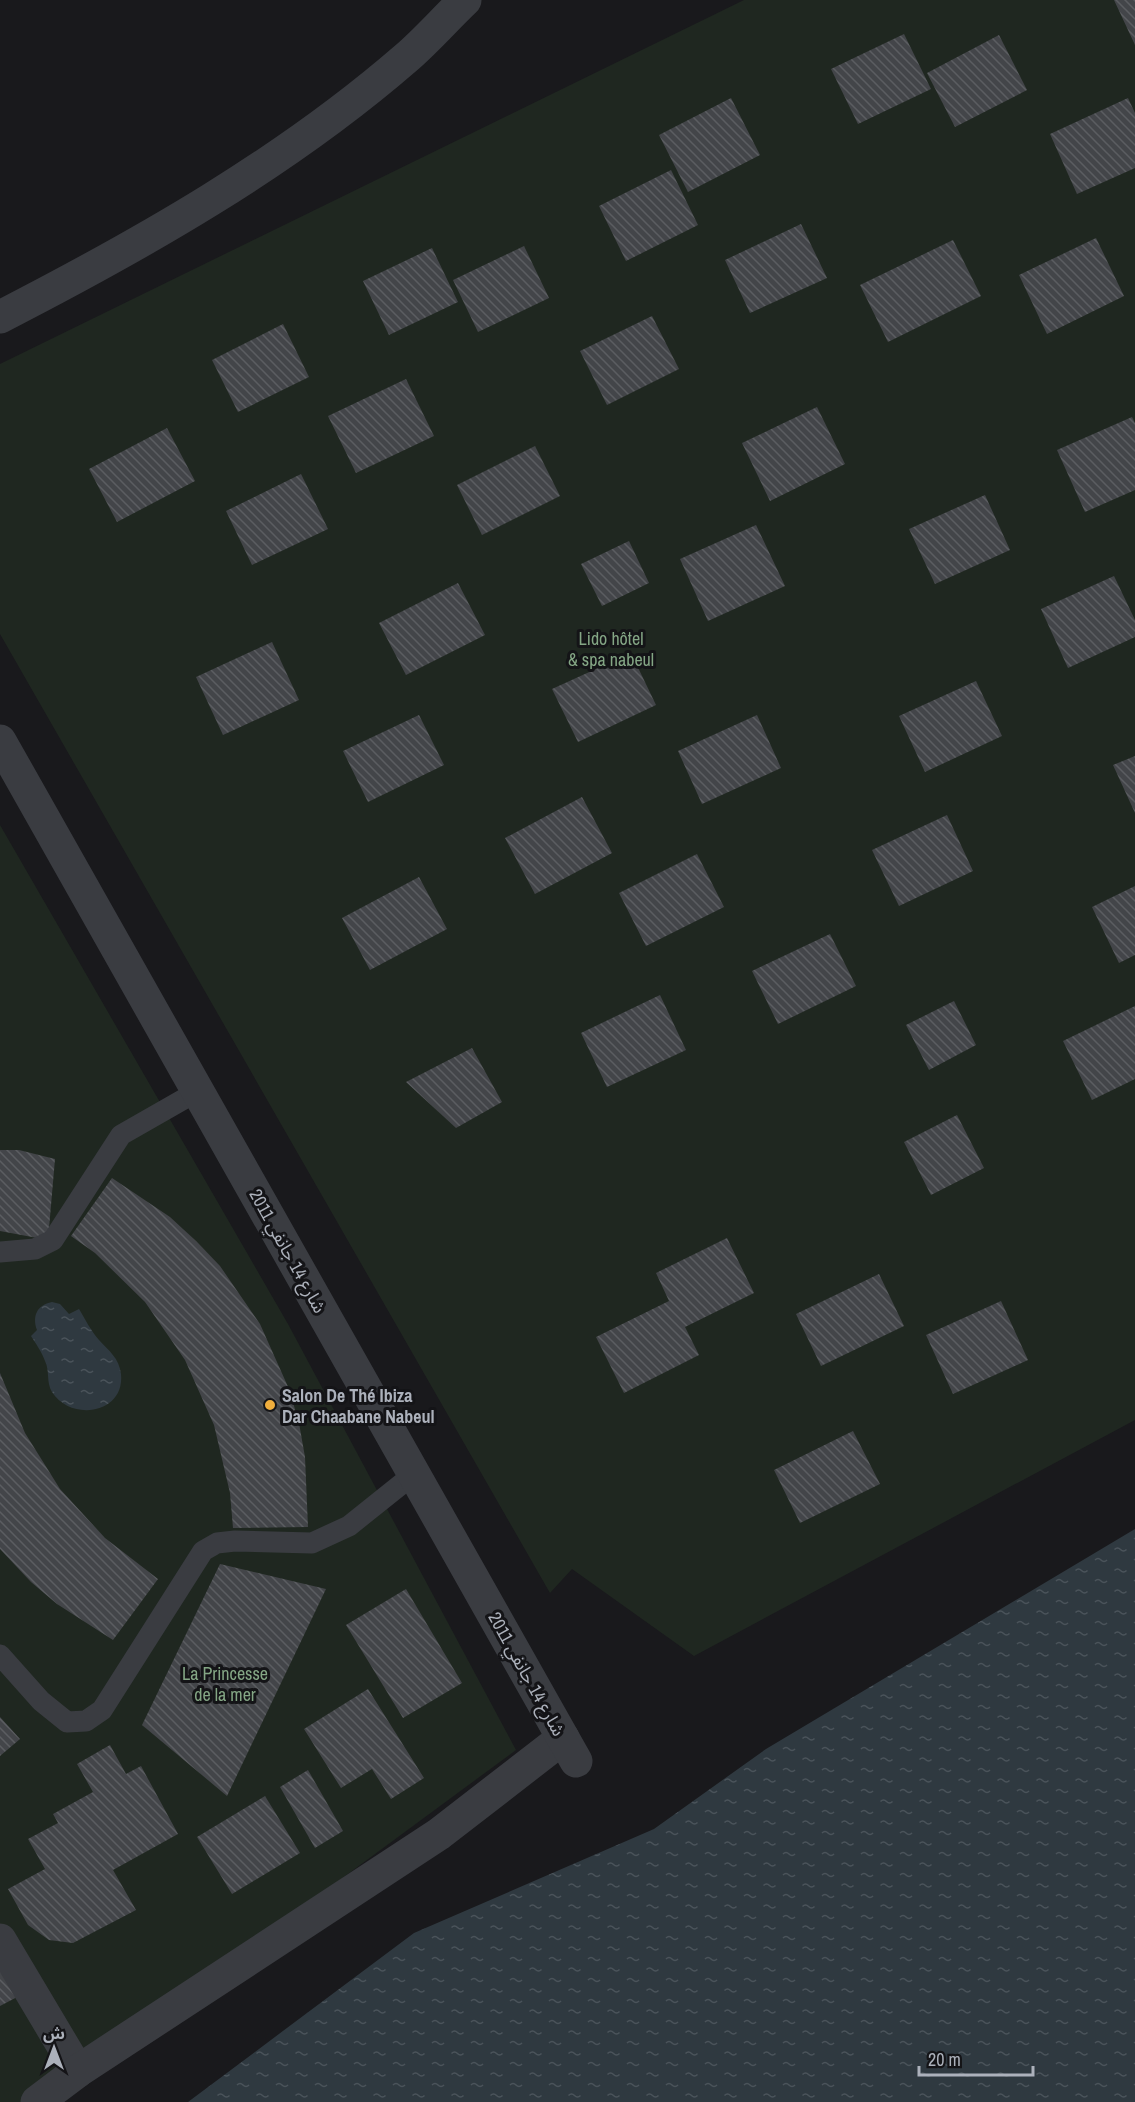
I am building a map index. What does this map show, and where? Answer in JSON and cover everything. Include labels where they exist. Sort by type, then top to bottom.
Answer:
[{"type":"street","points":[[0,317],[95,268],[285,152],[407,57],[465,0]]},
{"type":"street","name":"شارع 14 جانفي 2011","points":[[0,741],[569,1749],[78,2071]]},
{"type":"street","points":[[0,1940],[78,2071],[37,2102]]},
{"type":"lane","points":[[0,1252],[35,1249],[53,1240],[121,1135],[198,1091]]},
{"type":"lane","points":[[0,1655],[41,1701],[67,1722],[86,1721],[102,1710],[203,1551],[217,1543],[236,1541],[312,1543],[349,1526],[414,1474]]},
{"type":"green space","name":"Lido hôtel & spa nabeul","points":[[744,0],[1135,0],[1135,1420],[694,1656],[572,1569],[550,1593],[0,634],[0,364]]},
{"type":"green space","name":"La Princesse de la mer","points":[[0,825],[288,1324],[516,1750],[39,2102],[0,2102]]},
{"type":"water","points":[[52,1302],[60,1304],[69,1314],[79,1309],[93,1333],[118,1363],[121,1374],[120,1387],[115,1398],[106,1405],[83,1410],[71,1407],[52,1392],[41,1351],[31,1336],[37,1330],[35,1320],[39,1308]]},
{"type":"water","points":[[1135,1529],[1135,2102],[188,2102],[414,1933],[654,1829],[766,1749]]},
{"type":"building","points":[[1114,0],[1135,0],[1135,45]]},
{"type":"building","points":[[904,34],[931,89],[858,124],[831,69]]},
{"type":"building","points":[[999,35],[1027,90],[955,127],[927,73]]},
{"type":"building","points":[[731,98],[760,155],[688,192],[659,135]]},
{"type":"building","points":[[1128,98],[1135,113],[1135,168],[1077,194],[1050,134]]},
{"type":"building","points":[[671,170],[698,225],[626,261],[599,206]]},
{"type":"building","points":[[801,224],[827,278],[750,313],[725,260]]},
{"type":"building","points":[[1096,238],[1124,296],[1047,334],[1019,275]]},
{"type":"building","points":[[953,240],[981,296],[888,342],[860,285]]},
{"type":"building","points":[[524,246],[549,298],[478,332],[453,280]]},
{"type":"building","points":[[432,248],[458,302],[389,335],[363,281]]},
{"type":"building","points":[[652,316],[679,369],[607,405],[580,351]]},
{"type":"building","points":[[283,324],[309,377],[238,412],[212,360]]},
{"type":"building","points":[[406,379],[434,436],[356,473],[328,416]]},
{"type":"building","points":[[817,407],[845,464],[770,501],[742,443]]},
{"type":"building","points":[[1132,417],[1135,423],[1135,490],[1085,512],[1057,450]]},
{"type":"building","points":[[167,428],[195,481],[117,522],[89,469]]},
{"type":"building","points":[[535,446],[560,496],[482,535],[457,485]]},
{"type":"building","points":[[301,474],[328,529],[252,565],[226,511]]},
{"type":"building","points":[[985,495],[1010,550],[935,584],[909,529]]},
{"type":"building","points":[[756,525],[785,586],[708,621],[680,559]]},
{"type":"building","points":[[629,541],[649,583],[602,606],[581,564]]},
{"type":"building","points":[[1114,576],[1135,620],[1135,637],[1068,668],[1041,609]]},
{"type":"building","points":[[458,583],[485,635],[406,675],[379,623]]},
{"type":"building","points":[[272,642],[299,700],[223,735],[196,677]]},
{"type":"building","points":[[631,653],[656,705],[578,742],[552,689]]},
{"type":"building","points":[[976,681],[1002,736],[925,772],[899,716]]},
{"type":"building","points":[[419,715],[444,765],[368,802],[343,751]]},
{"type":"building","points":[[757,715],[781,768],[702,804],[678,751]]},
{"type":"building","points":[[1135,756],[1135,813],[1113,765]]},
{"type":"building","points":[[582,797],[612,853],[535,894],[505,838]]},
{"type":"building","points":[[947,815],[973,871],[899,906],[872,850]]},
{"type":"building","points":[[697,854],[724,907],[646,946],[619,893]]},
{"type":"building","points":[[419,877],[447,929],[370,970],[342,918]]},
{"type":"building","points":[[1135,886],[1135,955],[1119,963],[1092,907]]},
{"type":"building","points":[[830,934],[856,986],[778,1024],[752,971]]},
{"type":"building","points":[[660,995],[686,1050],[607,1087],[581,1033]]},
{"type":"building","points":[[954,1001],[976,1045],[929,1070],[906,1025]]},
{"type":"building","points":[[1135,1006],[1135,1079],[1092,1100],[1063,1041]]},
{"type":"building","points":[[472,1048],[502,1102],[456,1128],[406,1082]]},
{"type":"building","points":[[957,1115],[984,1168],[931,1195],[904,1142]]},
{"type":"building","points":[[0,1150],[19,1150],[55,1159],[48,1240],[0,1231]]},
{"type":"building","points":[[112,1178],[170,1217],[196,1241],[220,1266],[260,1324],[289,1389],[299,1423],[305,1457],[308,1527],[233,1528],[230,1493],[214,1425],[185,1360],[145,1302],[95,1253],[71,1236]]},
{"type":"building","points":[[727,1238],[754,1293],[685,1327],[699,1355],[624,1393],[596,1337],[669,1301],[656,1273]]},
{"type":"building","points":[[879,1274],[904,1326],[821,1366],[796,1314]]},
{"type":"building","points":[[1001,1301],[1028,1360],[953,1394],[926,1335]]},
{"type":"building","points":[[0,1373],[25,1433],[60,1489],[105,1538],[158,1579],[113,1640],[57,1604],[31,1582],[0,1549]]},
{"type":"building","points":[[853,1431],[880,1484],[800,1523],[774,1470]]},
{"type":"building","points":[[220,1564],[326,1589],[227,1796],[142,1725]]},
{"type":"building","points":[[406,1589],[462,1683],[403,1718],[346,1625]]},
{"type":"building","points":[[368,1689],[424,1778],[391,1799],[372,1769],[341,1788],[304,1729]]},
{"type":"building","points":[[0,1717],[20,1739],[0,1756]]},
{"type":"building","points":[[110,1745],[126,1774],[141,1766],[178,1834],[113,1870],[136,1910],[73,1943],[49,1940],[28,1925],[8,1889],[45,1869],[28,1839],[58,1823],[53,1814],[93,1792],[77,1764]]},
{"type":"building","points":[[308,1770],[343,1831],[315,1848],[280,1787]]},
{"type":"building","points":[[265,1796],[300,1853],[232,1894],[197,1837]]},
{"type":"building","points":[[0,1958],[21,1995],[0,2006]]},
{"type":"place","name":"Salon De Thé Ibiza Dar Chaabane Nabeul","points":[[270,1405]]}]
